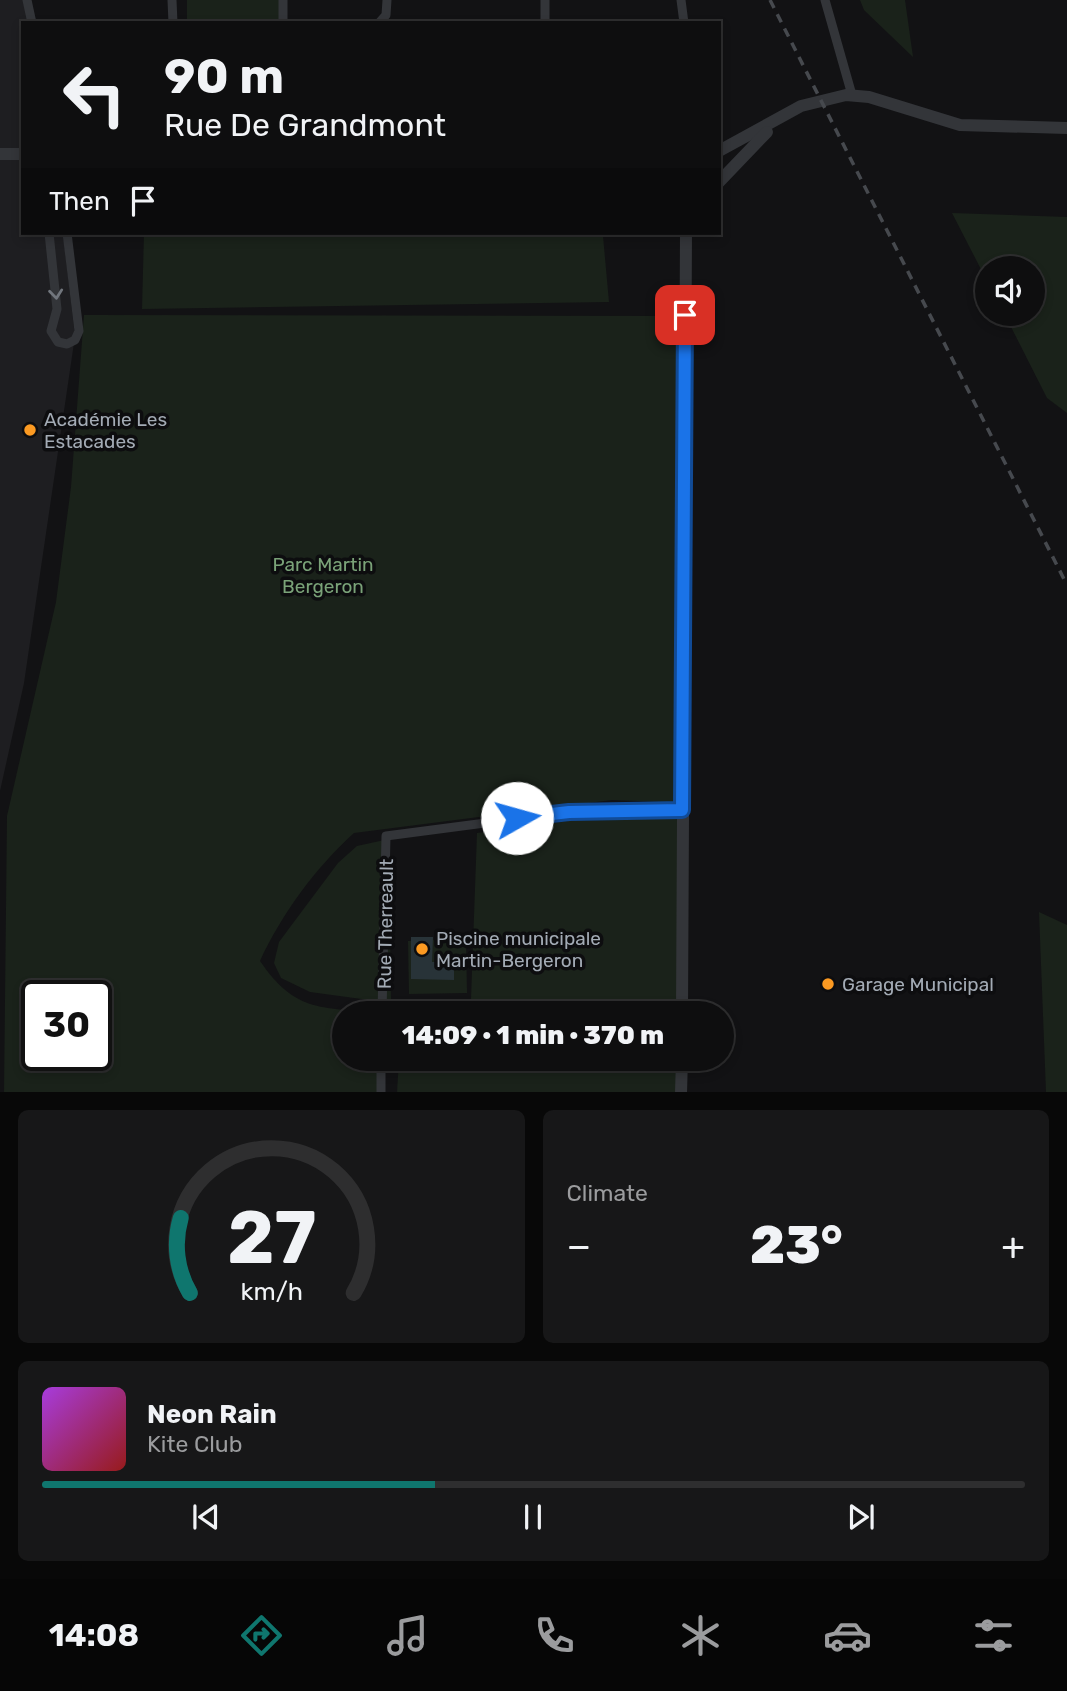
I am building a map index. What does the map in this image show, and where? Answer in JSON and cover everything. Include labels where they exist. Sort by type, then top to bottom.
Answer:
[{"type":"street","points":[[27,0],[32,21]]},
{"type":"street","points":[[172,0],[173,21]]},
{"type":"street","points":[[283,0],[283,21]]},
{"type":"street","points":[[381,21],[386,15],[387,0]]},
{"type":"street","points":[[545,0],[545,21]]},
{"type":"street","points":[[681,0],[684,21]]},
{"type":"street","points":[[825,0],[852,95]]},
{"type":"street","points":[[721,150],[810,103],[852,95],[875,98],[960,125],[1067,128]]},
{"type":"street","points":[[721,180],[785,114]]},
{"type":"street","points":[[0,154],[21,154]]},
{"type":"street","points":[[49,235],[57,309],[51,331],[58,342],[67,344],[75,340],[79,331],[67,235]]},
{"type":"street","points":[[682,1001],[687,235]]},
{"type":"street","points":[[686,264],[694,235]]},
{"type":"street","name":"Rue Therreault","points":[[382,1001],[386,836],[569,812],[682,810]]},
{"type":"street","points":[[381,1071],[381,1092]]},
{"type":"street","points":[[681,1092],[682,1071]]},
{"type":"shaded area","points":[[0,0],[30,0],[36,21],[21,21],[21,154],[0,154]]},
{"type":"shaded area","name":"Académie Les Estacades","points":[[0,160],[21,160],[21,235],[63,235],[75,336],[24,683],[0,791]]},
{"type":"shaded area","name":"Piscine municipale Martin-Bergeron","points":[[411,937],[433,937],[432,962],[454,962],[454,980],[411,979]]},
{"type":"green space","points":[[187,0],[284,0],[284,21],[187,21]]},
{"type":"green space","points":[[860,0],[905,0],[913,57],[864,10]]},
{"type":"green space","points":[[952,213],[1067,217],[1067,413],[1047,398],[1011,326],[1045,326],[1045,256],[975,258]]},
{"type":"green space","points":[[144,235],[603,236],[609,302],[142,309]]},
{"type":"green space","name":"Parc Martin Bergeron","points":[[84,315],[691,316],[686,803],[612,800],[354,833],[340,846],[301,892],[278,926],[260,961],[285,990],[297,998],[310,1004],[332,1008],[332,1071],[384,1071],[383,1092],[4,1092],[7,816],[56,602],[71,487]]},
{"type":"green space","points":[[613,815],[684,818],[681,1001],[401,1001],[471,999],[477,833]]},
{"type":"green space","points":[[389,839],[391,1001],[310,992],[281,978],[274,963],[279,942],[338,863],[357,846]]},
{"type":"green space","points":[[1039,912],[1067,925],[1067,1092],[1046,1092]]},
{"type":"green space","points":[[466,939],[467,993],[409,994],[408,941]]},
{"type":"green space","points":[[398,1071],[681,1071],[680,1092],[397,1092]]},
{"type":"railway","points":[[770,0],[1067,585]]},
{"type":"place","name":"Académie Les Estacades","points":[[30,430]]},
{"type":"place","name":"Piscine municipale Martin-Bergeron","points":[[422,949]]},
{"type":"place","name":"Garage Municipal","points":[[828,984]]},
{"type":"route","points":[[517,818],[569,812],[682,810],[685,315]]}]
